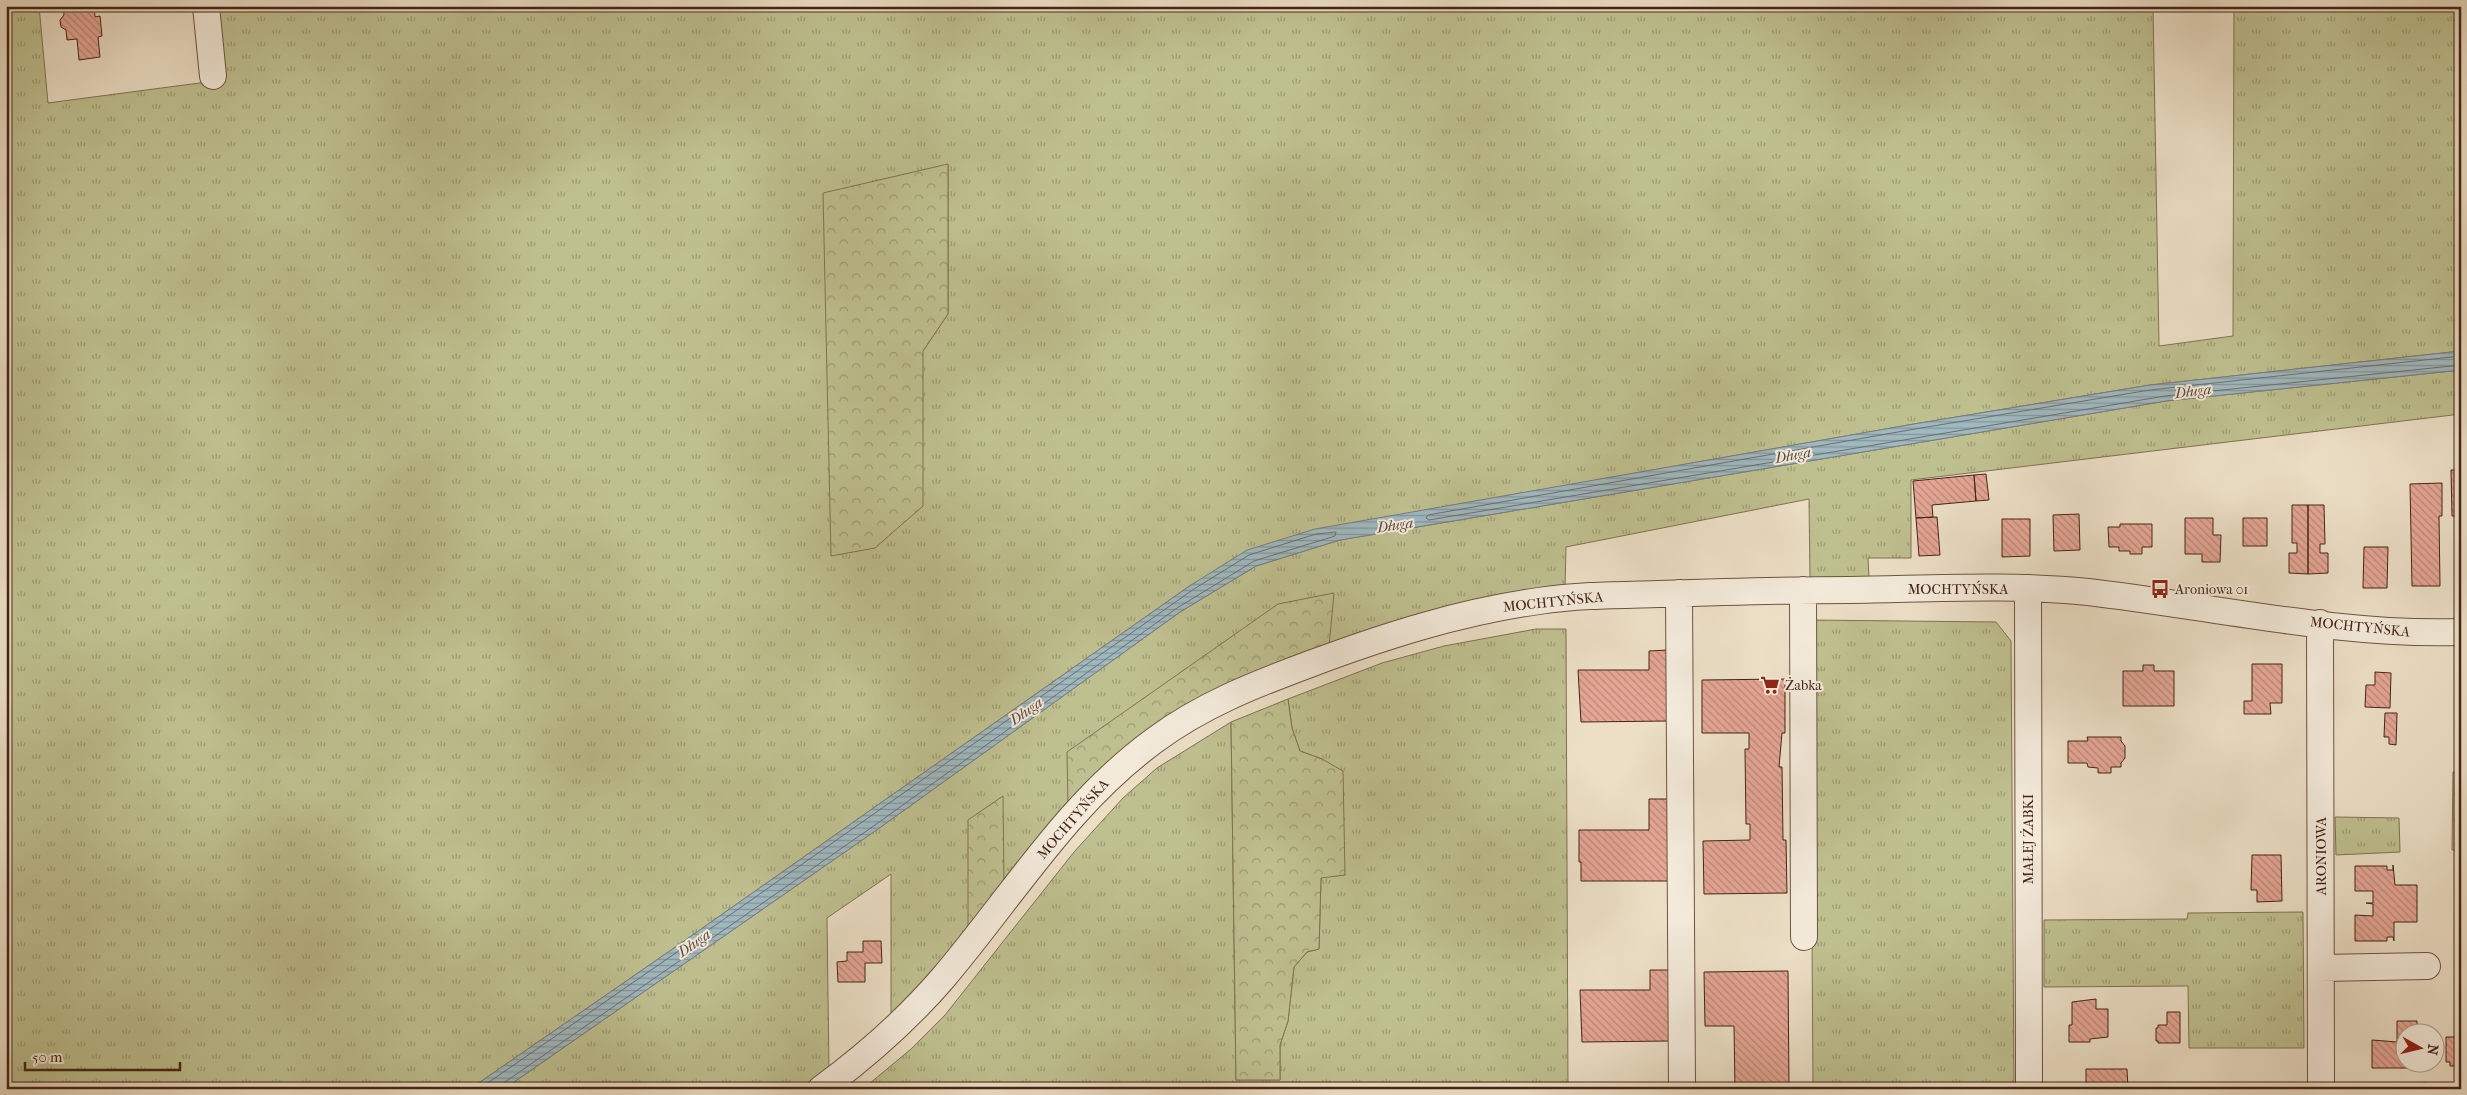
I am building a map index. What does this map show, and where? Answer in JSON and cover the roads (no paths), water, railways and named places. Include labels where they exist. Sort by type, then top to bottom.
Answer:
[{"type":"street","points":[[206,6],[214,76]]},
{"type":"street","name":"MOCHTYŃSKA","points":[[821,1089],[867,1055],[903,1022],[944,976],[1088,798],[1118,769],[1157,738],[1206,708],[1255,684],[1413,628],[1458,616],[1544,600],[1679,593],[2028,588],[2102,594],[2402,632],[2461,632]]},
{"type":"street","name":"MAŁEJ ŻABKI","points":[[2028,588],[2029,1089]]},
{"type":"street","points":[[1803,590],[1804,937]]},
{"type":"street","points":[[1679,593],[1682,1089]]},
{"type":"street","name":"ARONIOWA","points":[[2320,623],[2321,1089]]},
{"type":"street","points":[[2321,968],[2427,966]]},
{"type":"water","name":"Długa","points":[[2461,351],[2461,370],[2166,401],[1340,540],[1256,566],[1180,612],[878,829],[504,1089],[470,1089],[1191,585],[1247,550],[1315,529],[1914,424],[2150,385]]},
{"type":"place","name":"Aroniowa 01","points":[[2160,589]]},
{"type":"place","name":"Żabka","points":[[1770,685]]}]
